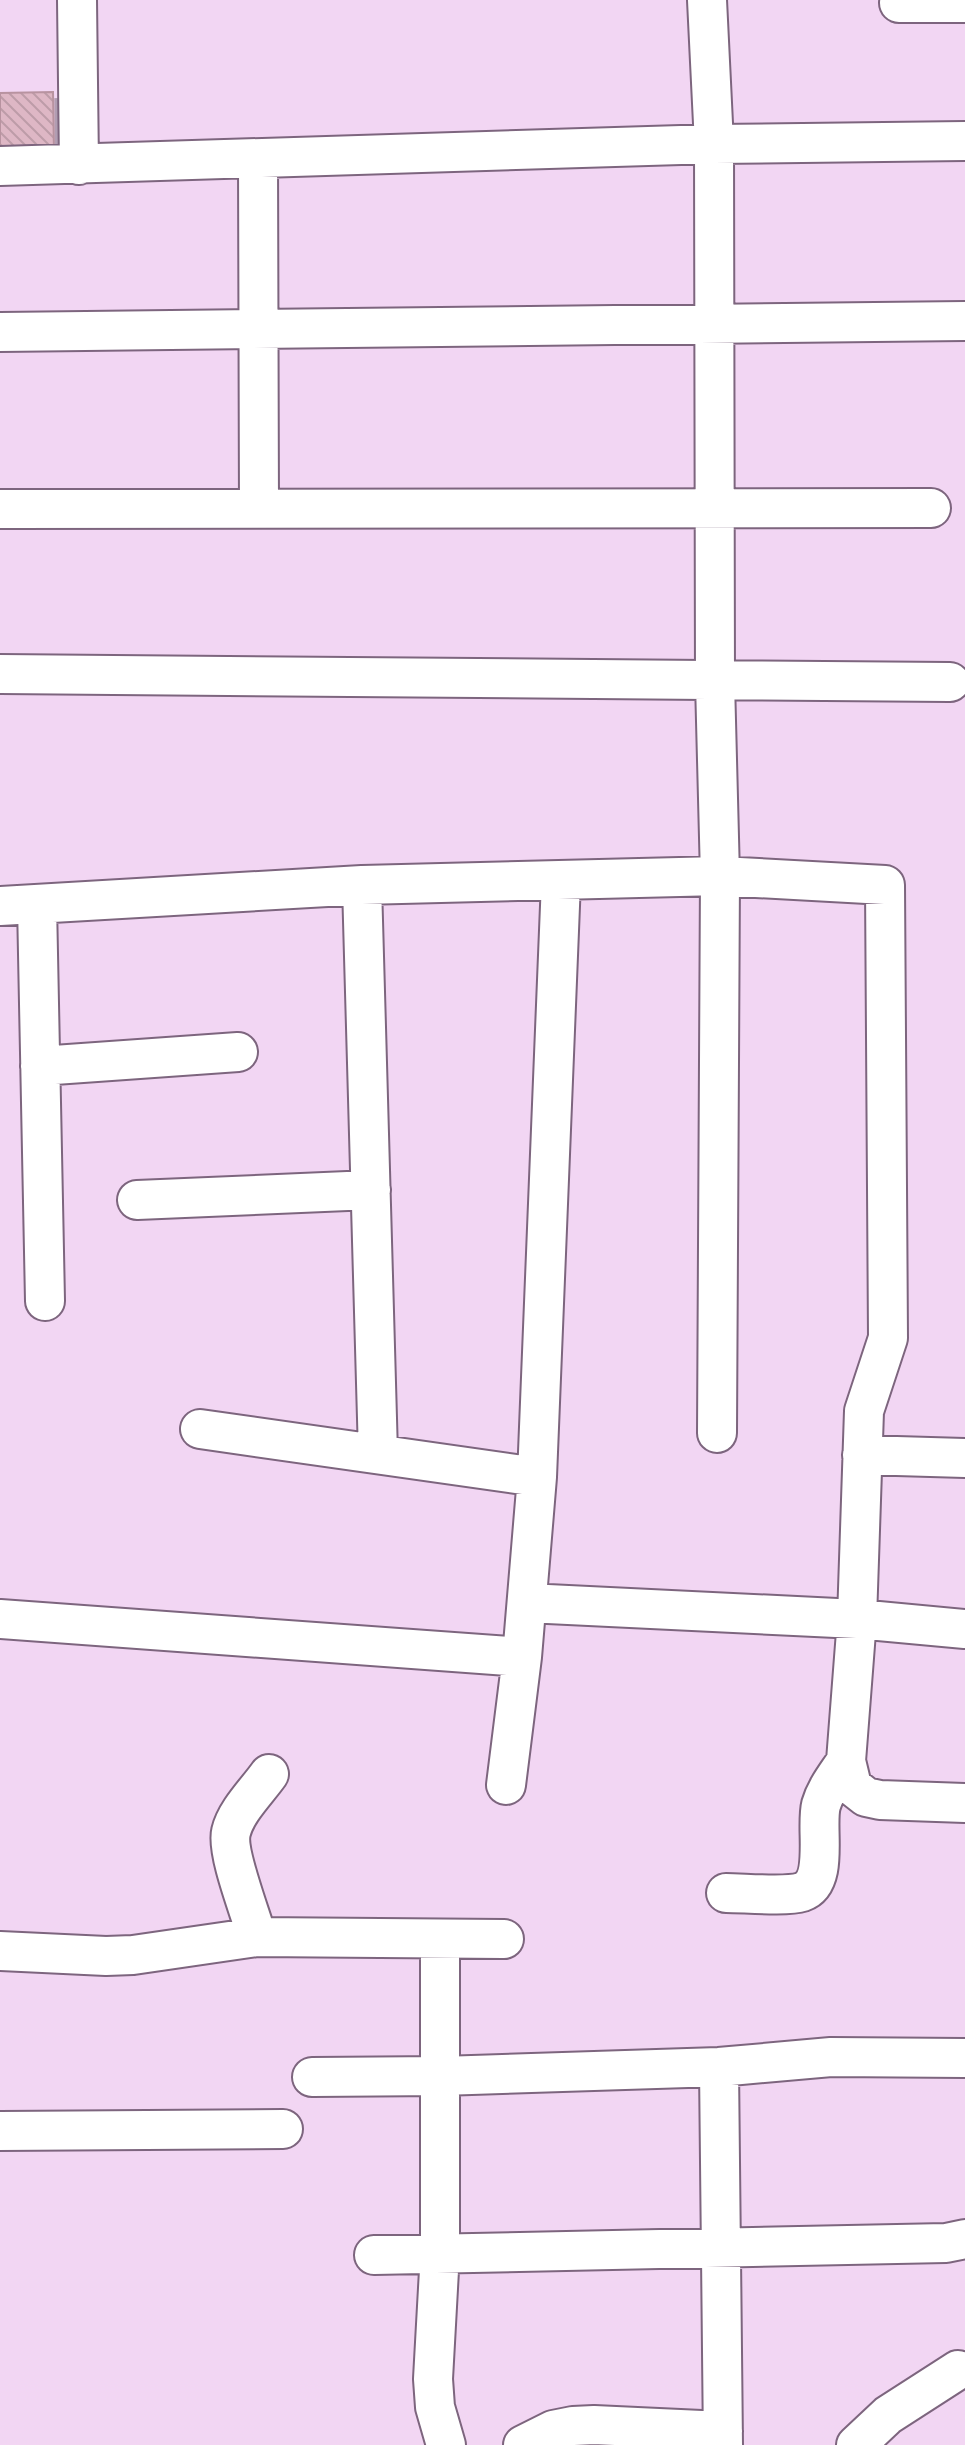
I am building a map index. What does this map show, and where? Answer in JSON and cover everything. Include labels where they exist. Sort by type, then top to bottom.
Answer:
[{"type":"street","points":[[77,0],[79,165]]},
{"type":"street","points":[[707,0],[714,144],[715,682],[720,876],[717,1433]]},
{"type":"street","points":[[899,3],[965,3]]},
{"type":"street","points":[[0,166],[714,144],[965,141]]},
{"type":"street","points":[[258,159],[259,508]]},
{"type":"street","points":[[0,332],[965,321]]},
{"type":"street","points":[[0,509],[931,508]]},
{"type":"street","points":[[0,674],[950,682]]},
{"type":"street","points":[[45,1301],[40,1066],[18,905],[362,885],[720,876],[885,885],[888,1338],[864,1411],[857,1619],[846,1761],[852,1786],[866,1797],[965,1803]]},
{"type":"street","points":[[506,1785],[522,1657],[537,1477],[561,881]]},
{"type":"street","points":[[362,885],[378,1454]]},
{"type":"street","points":[[40,1066],[238,1052]]},
{"type":"street","points":[[137,1200],[371,1190]]},
{"type":"street","points":[[200,1429],[537,1477]]},
{"type":"street","points":[[862,1455],[965,1458]]},
{"type":"street","points":[[527,1603],[857,1619],[965,1629]]},
{"type":"street","points":[[0,1619],[522,1657]]},
{"type":"street","points":[[726,1893],[799,1893],[811,1887],[818,1873],[820,1808],[827,1790],[846,1761]]},
{"type":"street","points":[[257,1937],[232,1854],[230,1834],[238,1817],[269,1774]]},
{"type":"street","points":[[0,1951],[133,1955],[257,1937],[504,1939]]},
{"type":"street","points":[[440,1940],[440,2252],[433,2379],[435,2407],[446,2445]]},
{"type":"street","points":[[312,2077],[719,2067],[831,2057],[965,2058]]},
{"type":"street","points":[[523,2445],[553,2430],[594,2425],[723,2438],[719,2067]]},
{"type":"street","points":[[0,2131],[283,2129]]},
{"type":"street","points":[[374,2255],[946,2243],[965,2239]]},
{"type":"street","points":[[856,2445],[888,2415],[958,2370]]},
{"type":"building","points":[[53,92],[54,153],[0,153],[0,93]]}]
